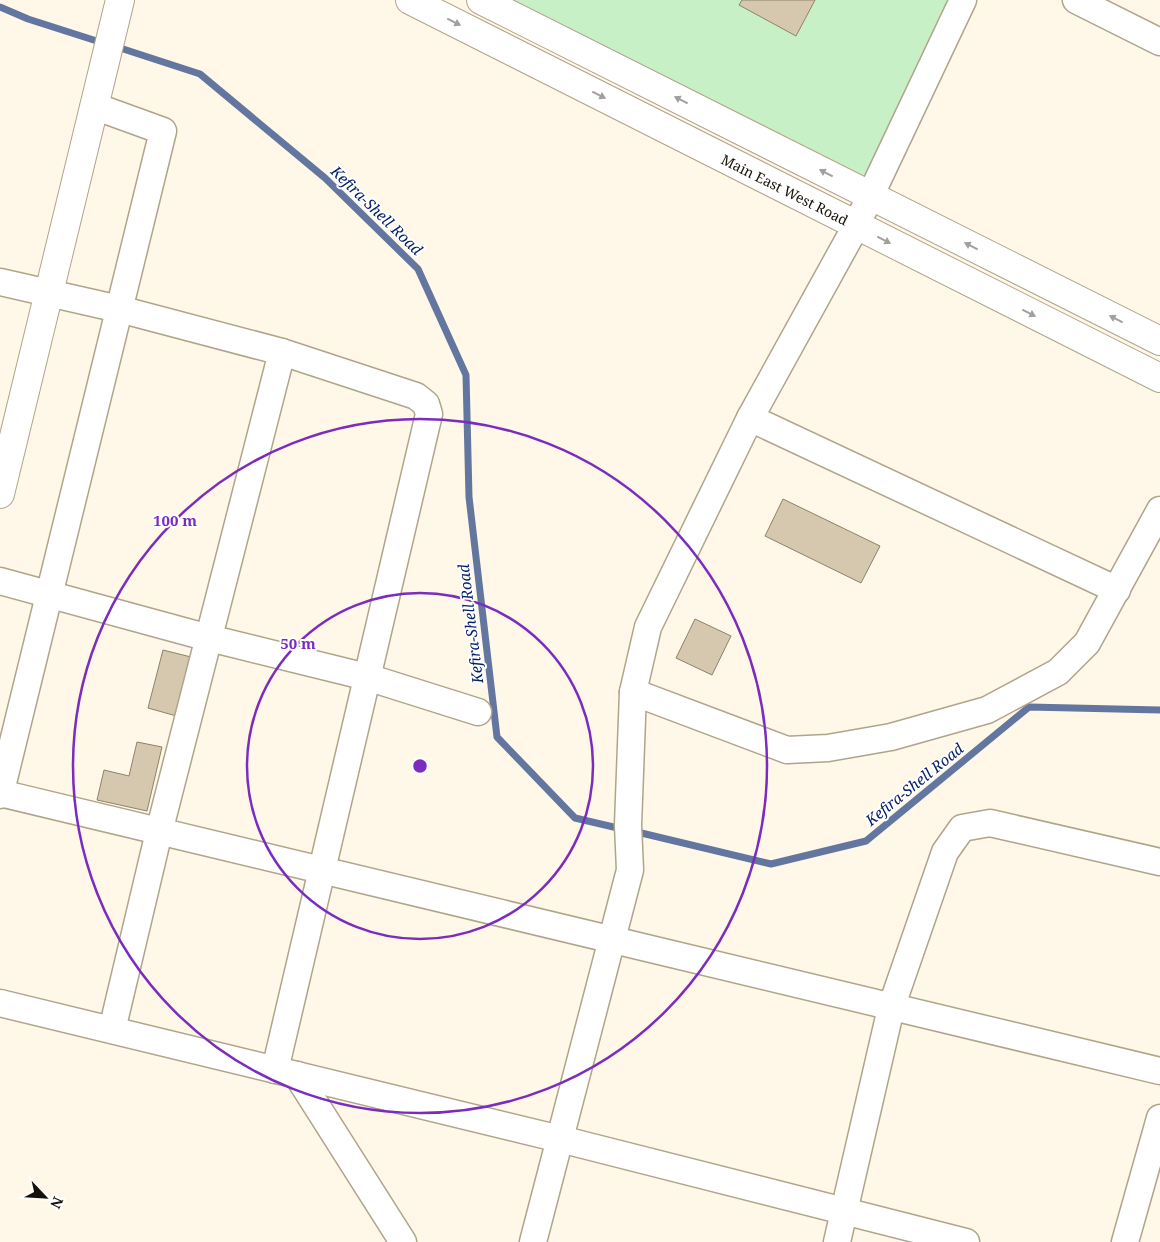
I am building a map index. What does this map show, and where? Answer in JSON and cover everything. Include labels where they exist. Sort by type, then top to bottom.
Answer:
[{"type":"main road","points":[[0,494],[120,0]]},
{"type":"main road","name":"Main East West Road","points":[[410,0],[1160,378]]},
{"type":"main road","points":[[481,0],[1160,341]]},
{"type":"main road","points":[[634,113],[650,85]]},
{"type":"street","points":[[533,1242],[630,870],[628,824],[633,692],[648,627],[750,418],[856,226],[963,0]]},
{"type":"street","points":[[1076,0],[1160,42]]},
{"type":"street","points":[[94,106],[163,130],[0,794],[1160,1071]]},
{"type":"street","points":[[0,282],[119,309],[282,352],[416,396],[426,404],[429,414],[322,870],[286,1072],[403,1242]]},
{"type":"street","points":[[112,1030],[159,832],[282,352]]},
{"type":"street","points":[[750,418],[1117,590]]},
{"type":"street","points":[[633,692],[787,750],[828,748],[891,738],[987,710],[1058,672],[1087,643],[1160,510]]},
{"type":"street","points":[[0,581],[209,638],[367,677],[478,712]]},
{"type":"street","points":[[838,1242],[891,1008],[945,852],[962,828],[990,823],[1160,862]]},
{"type":"street","points":[[0,1002],[560,1139],[966,1242]]},
{"type":"street","points":[[1125,1242],[1160,1118]]},
{"type":"green space","points":[[481,0],[963,0],[871,195]]},
{"type":"building","points":[[742,0],[815,0],[796,36],[739,5]]},
{"type":"building","points":[[783,499],[880,546],[861,583],[765,536]]},
{"type":"building","points":[[695,619],[731,636],[712,675],[676,658]]},
{"type":"building","points":[[163,650],[195,658],[180,717],[148,708]]},
{"type":"building","points":[[137,742],[162,747],[147,811],[97,800],[104,770],[129,776]]},
{"type":"waterway","name":"Kefira-Shell Road","points":[[0,7],[28,19],[103,43]]},
{"type":"waterway","name":"Kefira-Shell Road","points":[[114,46],[200,74],[325,178],[418,269],[466,375],[469,497],[497,737],[575,818],[622,829]]},
{"type":"waterway","name":"Kefira-Shell Road","points":[[633,831],[771,864],[866,841],[1029,707],[1160,710]]}]
